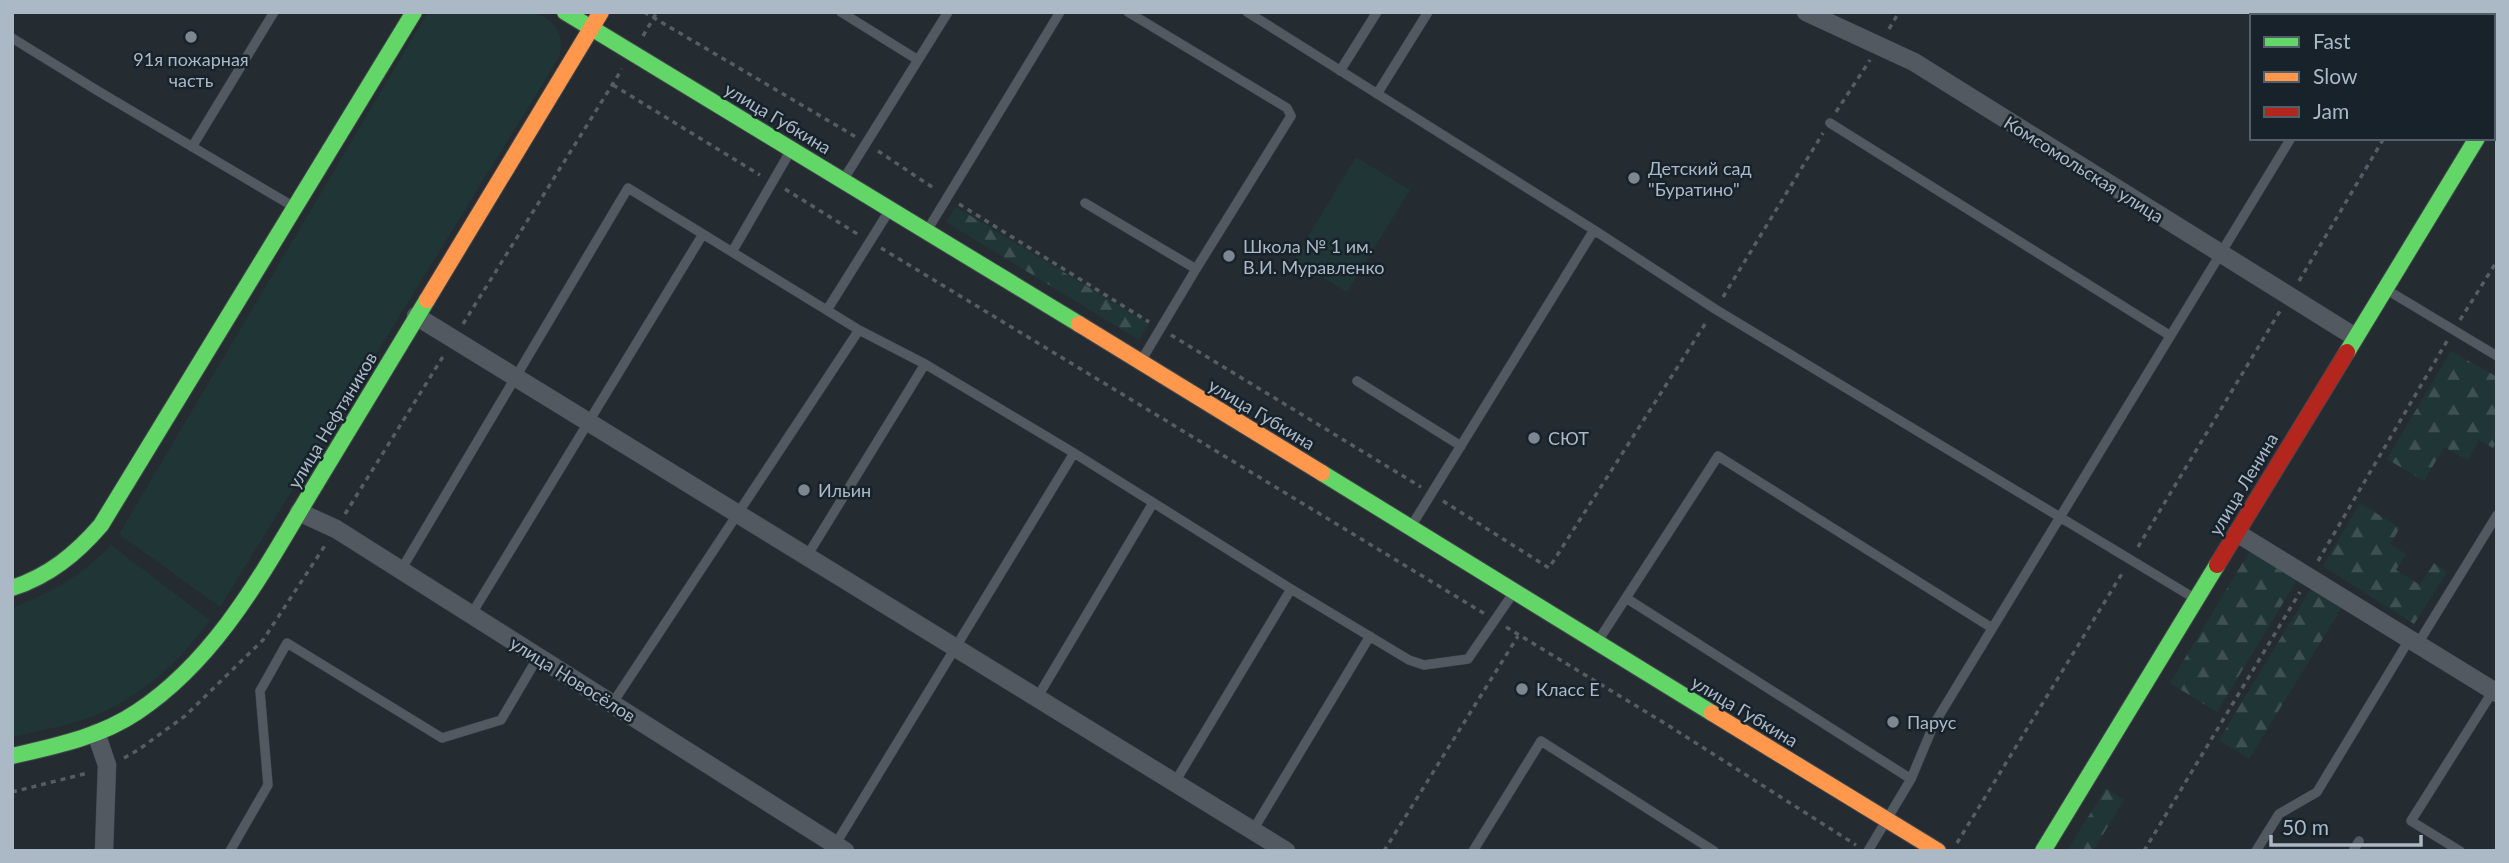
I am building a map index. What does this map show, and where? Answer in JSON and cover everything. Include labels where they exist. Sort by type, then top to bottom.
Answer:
[{"type":"main road","points":[[12,588],[51,571],[74,555],[101,525],[414,12]]},
{"type":"main road","name":"улица Губкина","points":[[565,12],[844,180],[1938,851]]},
{"type":"main road","name":"улица Нефтяников","points":[[12,756],[96,733],[115,725],[146,706],[201,657],[246,600],[601,12]]},
{"type":"main road","name":"улица Ленина","points":[[2043,851],[2476,140]]},
{"type":"street","name":"Комсомольская улица","points":[[1806,12],[1914,62],[2355,337]]},
{"type":"street","points":[[416,316],[1286,851]]},
{"type":"street","name":"улица Новосёлов","points":[[299,512],[336,529],[840,848]]},
{"type":"street","points":[[2236,533],[2495,692]]},
{"type":"street","points":[[96,733],[107,765],[104,851]]},
{"type":"lane","points":[[192,147],[274,12]]},
{"type":"lane","points":[[842,12],[918,60]]},
{"type":"lane","points":[[844,180],[948,12]]},
{"type":"lane","points":[[927,231],[1060,12]]},
{"type":"lane","points":[[1128,12],[1287,108],[1291,116],[1140,362]]},
{"type":"lane","points":[[1247,12],[1715,309],[2195,599]]},
{"type":"lane","points":[[1340,71],[1377,12]]},
{"type":"lane","points":[[1377,94],[1428,12]]},
{"type":"lane","points":[[12,38],[295,208]]},
{"type":"lane","points":[[1830,123],[2169,335]]},
{"type":"lane","points":[[1866,851],[1911,779],[1934,724],[2290,140]]},
{"type":"lane","points":[[732,252],[792,149]]},
{"type":"lane","points":[[401,570],[628,188],[859,330],[925,364],[1074,453],[1409,660],[1424,665],[1462,661],[1474,653],[1514,592]]},
{"type":"lane","points":[[1085,203],[1196,269]]},
{"type":"lane","points":[[827,310],[890,209]]},
{"type":"lane","points":[[1411,527],[1594,230]]},
{"type":"lane","points":[[471,615],[703,234]]},
{"type":"lane","points":[[2385,289],[2497,356]]},
{"type":"lane","points":[[612,704],[859,330]]},
{"type":"lane","points":[[807,556],[925,364]]},
{"type":"lane","points":[[1357,381],[1461,446]]},
{"type":"lane","points":[[840,848],[1074,453]]},
{"type":"lane","points":[[1596,643],[1718,456],[1993,628]]},
{"type":"lane","points":[[1037,698],[1153,503]]},
{"type":"lane","points":[[2256,851],[2279,814],[2317,792],[2497,515]]},
{"type":"lane","points":[[1175,782],[1291,589]]},
{"type":"lane","points":[[1626,597],[1911,779]]},
{"type":"lane","points":[[1253,830],[1370,636]]},
{"type":"lane","points":[[230,851],[268,785],[260,691],[287,643],[442,738],[501,720],[538,657]]},
{"type":"lane","points":[[2460,851],[2412,821],[2495,692]]},
{"type":"lane","points":[[1473,851],[1541,741],[1714,851]]},
{"type":"lane","points":[[2353,851],[2359,841]]},
{"type":"path","points":[[644,12],[867,143],[948,197],[1549,568],[1715,309],[1899,12]]},
{"type":"path","points":[[12,792],[78,776],[138,750],[185,716],[262,640],[336,529],[657,12]]},
{"type":"path","points":[[613,85],[1666,724],[1866,851]]},
{"type":"path","points":[[1952,851],[2383,140]]},
{"type":"path","points":[[2144,851],[2497,261]]},
{"type":"path","points":[[1384,851],[1518,635]]},
{"type":"green space","points":[[503,11],[538,14],[551,22],[558,32],[561,45],[558,59],[220,607],[119,534],[428,12]]},
{"type":"green space","points":[[1356,157],[1410,190],[1347,292],[1294,260]]},
{"type":"green space","points":[[956,207],[1149,324],[1139,340],[946,222]]},
{"type":"green space","points":[[2451,351],[2497,377],[2497,441],[2493,448],[2479,440],[2468,460],[2444,447],[2424,481],[2387,459]]},
{"type":"green space","points":[[2360,503],[2400,528],[2390,544],[2406,554],[2396,570],[2420,585],[2434,563],[2447,572],[2414,624],[2323,566]]},
{"type":"green space","points":[[111,545],[210,620],[171,665],[123,702],[86,719],[12,737],[12,608],[65,582]]},
{"type":"green space","points":[[2251,549],[2298,578],[2217,712],[2170,683]]},
{"type":"green space","points":[[2311,588],[2342,607],[2249,759],[2219,740]]},
{"type":"green space","points":[[2106,788],[2124,800],[2093,851],[2067,851]]},
{"type":"traffic: fast","points":[[12,588],[61,563],[101,525],[414,12]]},
{"type":"traffic: fast","points":[[565,12],[1079,324]]},
{"type":"traffic: fast","points":[[2347,352],[2476,140]]},
{"type":"traffic: fast","points":[[12,756],[77,740],[123,721],[165,691],[191,667],[215,640],[256,583],[427,300]]},
{"type":"traffic: fast","points":[[1322,473],[1712,713]]},
{"type":"traffic: fast","points":[[2043,851],[2217,565]]},
{"type":"traffic: slow","points":[[427,300],[601,12]]},
{"type":"traffic: slow","points":[[1079,324],[1322,473]]},
{"type":"traffic: slow","points":[[1712,713],[1938,851]]},
{"type":"traffic: jam","points":[[2217,565],[2347,352]]},
{"type":"place","name":"91я пожарная часть","points":[[191,37]]},
{"type":"place","name":"Детский сад \"Буратино\"","points":[[1634,178]]},
{"type":"place","name":"Школа № 1 им. В.И. Муравленко","points":[[1229,256]]},
{"type":"place","name":"СЮТ","points":[[1534,438]]},
{"type":"place","name":"Ильин","points":[[804,490]]},
{"type":"place","name":"Класс Е","points":[[1522,689]]},
{"type":"place","name":"Парус","points":[[1893,722]]}]
